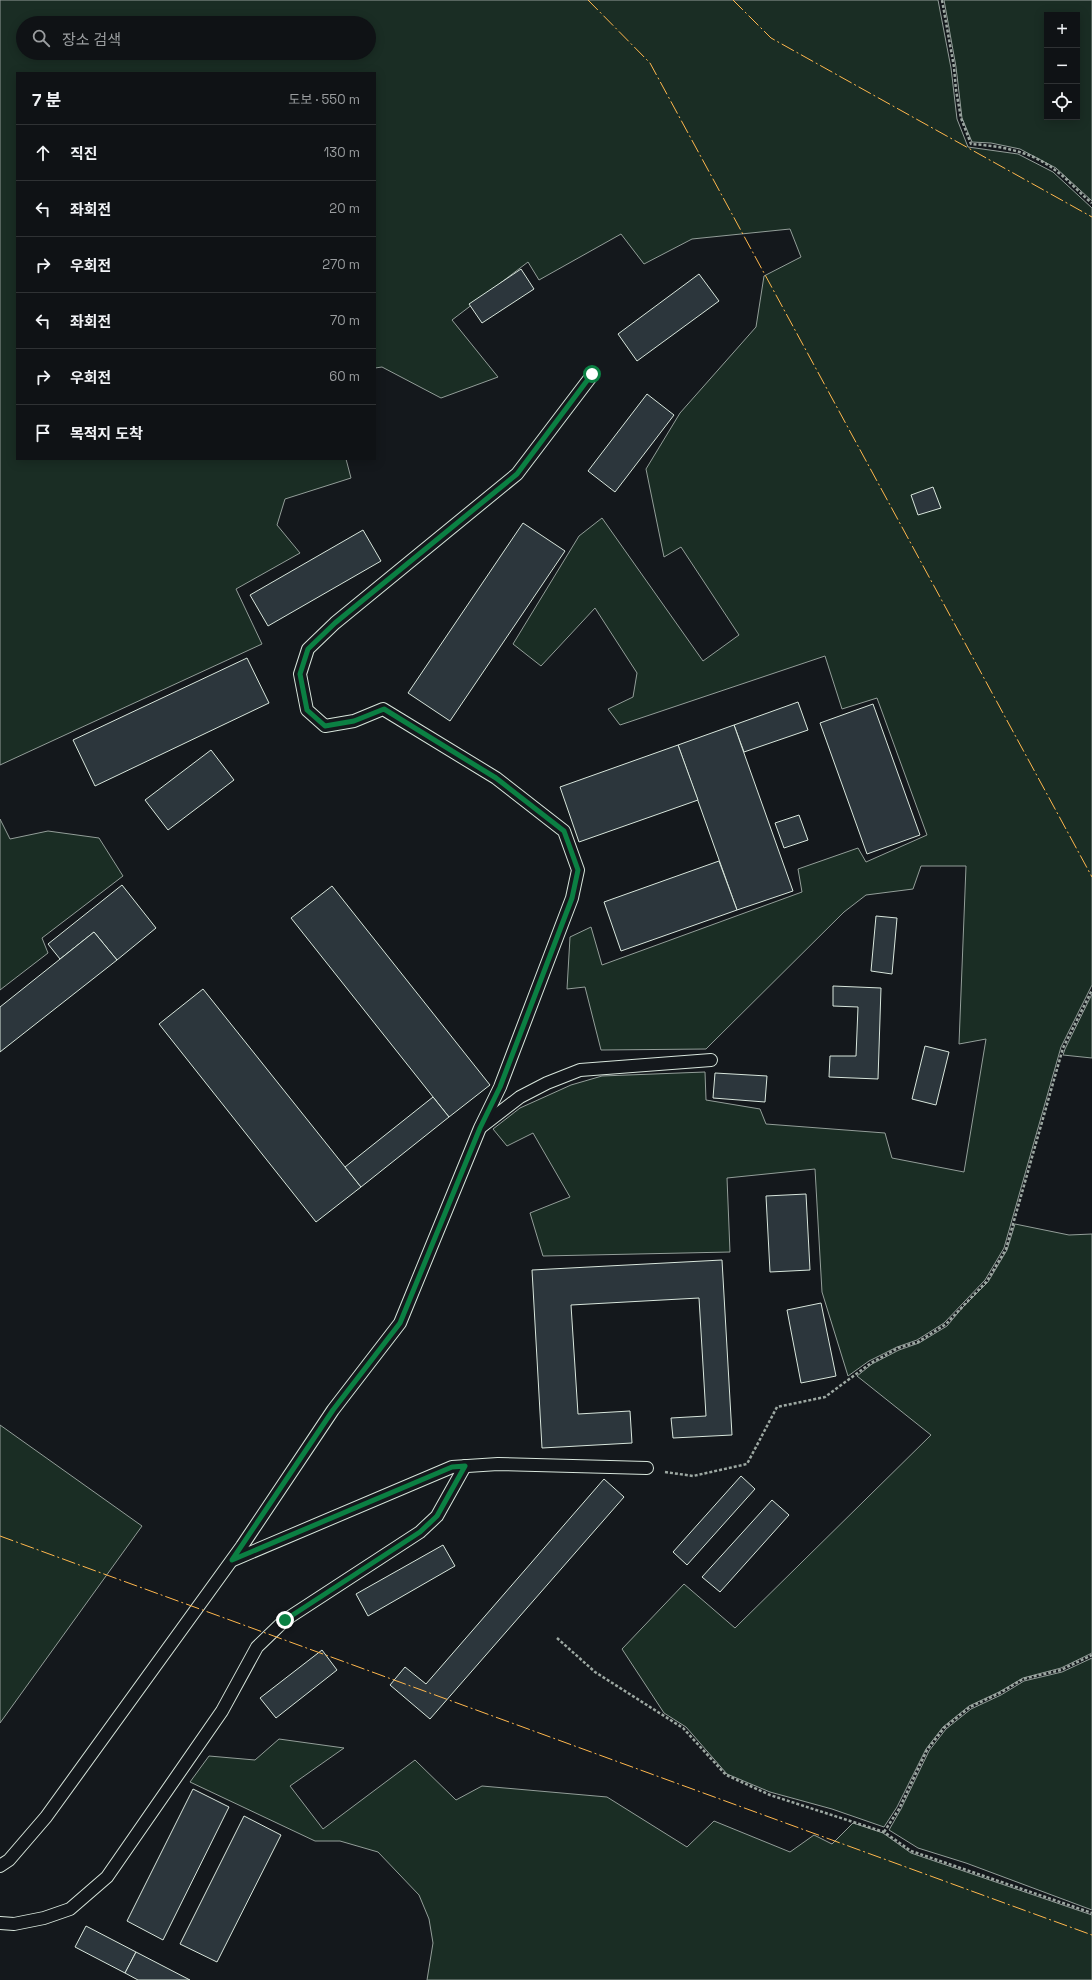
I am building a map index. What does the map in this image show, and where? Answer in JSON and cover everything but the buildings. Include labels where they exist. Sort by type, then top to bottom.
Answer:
[{"type":"lane","points":[[0,1866],[9,1860],[46,1817],[232,1560],[333,1410],[400,1323],[480,1128],[500,1087],[572,898],[578,870],[564,831],[496,778],[384,709],[354,721],[325,726],[307,710],[300,674],[308,649],[335,623],[517,474],[592,374]]},
{"type":"lane","points":[[480,1128],[520,1097],[547,1083],[580,1070],[711,1060]]},
{"type":"lane","points":[[232,1560],[452,1467],[498,1464],[647,1468]]},
{"type":"lane","points":[[0,1923],[14,1924],[44,1918],[70,1909],[107,1877],[222,1711],[257,1647],[285,1620],[420,1532],[437,1516],[465,1466]]},
{"type":"path","points":[[942,0],[961,118],[971,144],[991,145],[1019,151],[1055,169],[1092,203]]},
{"type":"path","points":[[647,1468],[693,1476],[747,1464],[777,1407],[825,1398],[872,1363],[898,1348],[918,1342],[946,1324],[987,1281],[1006,1249],[1062,1048],[1092,990]]},
{"type":"path","points":[[557,1638],[594,1672],[683,1728],[726,1775],[770,1795],[884,1832],[911,1851],[1092,1913]]},
{"type":"path","points":[[884,1832],[899,1809],[927,1750],[944,1728],[970,1707],[1000,1693],[1023,1679],[1061,1670],[1092,1655]]},
{"type":"green space","points":[[0,0],[938,0],[951,68],[957,119],[968,147],[1018,154],[1053,172],[1092,208],[1092,985],[1061,1047],[1004,1248],[985,1280],[944,1323],[917,1340],[897,1347],[869,1361],[848,1376],[822,1292],[815,1169],[727,1178],[730,1252],[543,1256],[530,1213],[570,1197],[533,1133],[507,1146],[493,1129],[520,1108],[571,1085],[602,1076],[705,1072],[706,1100],[760,1109],[766,1124],[885,1133],[892,1158],[964,1172],[986,1039],[959,1044],[966,866],[921,866],[913,889],[866,895],[844,912],[706,1049],[601,1050],[585,987],[567,989],[570,937],[591,927],[602,965],[802,892],[798,869],[858,848],[866,862],[927,835],[877,698],[842,709],[825,656],[620,725],[608,709],[633,697],[637,673],[595,608],[541,666],[513,644],[579,536],[602,518],[703,661],[739,635],[681,547],[664,557],[646,469],[680,413],[756,327],[764,276],[801,257],[790,229],[692,239],[644,264],[621,234],[539,280],[528,262],[452,320],[498,377],[441,398],[382,367],[376,368],[376,72],[16,72],[16,460],[346,460],[351,478],[285,499],[277,525],[300,553],[236,589],[262,644],[0,765]]},
{"type":"green space","points":[[944,0],[1092,0],[1092,201],[1056,168],[1020,149],[991,143],[972,142],[962,118],[956,67]]},
{"type":"green space","points":[[0,819],[10,839],[48,831],[99,838],[123,876],[42,938],[48,953],[0,990]]},
{"type":"green space","points":[[1092,994],[1092,1058],[1063,1055],[1065,1049]]},
{"type":"green space","points":[[1015,1224],[1069,1235],[1092,1234],[1092,1653],[1061,1668],[1023,1678],[999,1692],[969,1706],[943,1727],[926,1749],[897,1807],[884,1827],[832,1809],[770,1792],[727,1774],[686,1727],[664,1713],[622,1649],[684,1584],[735,1628],[931,1435],[857,1376],[872,1364],[899,1350],[919,1343],[947,1326],[962,1308],[988,1282],[1007,1250]]},
{"type":"green space","points":[[0,1425],[142,1526],[0,1723]]},
{"type":"green space","points":[[1092,1658],[1092,1910],[966,1863],[918,1848],[889,1830],[901,1809],[929,1751],[946,1729],[971,1709],[1001,1695],[1024,1681],[1062,1672]]},
{"type":"green space","points":[[279,1739],[344,1748],[290,1786],[323,1829],[415,1760],[456,1800],[482,1786],[607,1797],[687,1847],[714,1821],[790,1852],[814,1835],[832,1844],[853,1823],[883,1833],[911,1853],[1092,1915],[1092,1980],[427,1980],[433,1943],[429,1919],[419,1895],[378,1852],[340,1841],[315,1841],[190,1782],[209,1756],[255,1760]]},
{"type":"power","points":[[588,0],[650,63],[1092,877]]},
{"type":"power","points":[[733,0],[771,38],[1092,217]]},
{"type":"power","points":[[0,1536],[1092,1935]]},
{"type":"route","points":[[285,1620],[420,1532],[437,1516],[465,1466],[452,1467],[232,1560],[333,1410],[400,1323],[480,1128],[500,1087],[572,898],[578,870],[564,831],[496,778],[384,709],[354,721],[325,726],[307,710],[300,674],[308,649],[335,623],[517,474],[592,374]]}]
